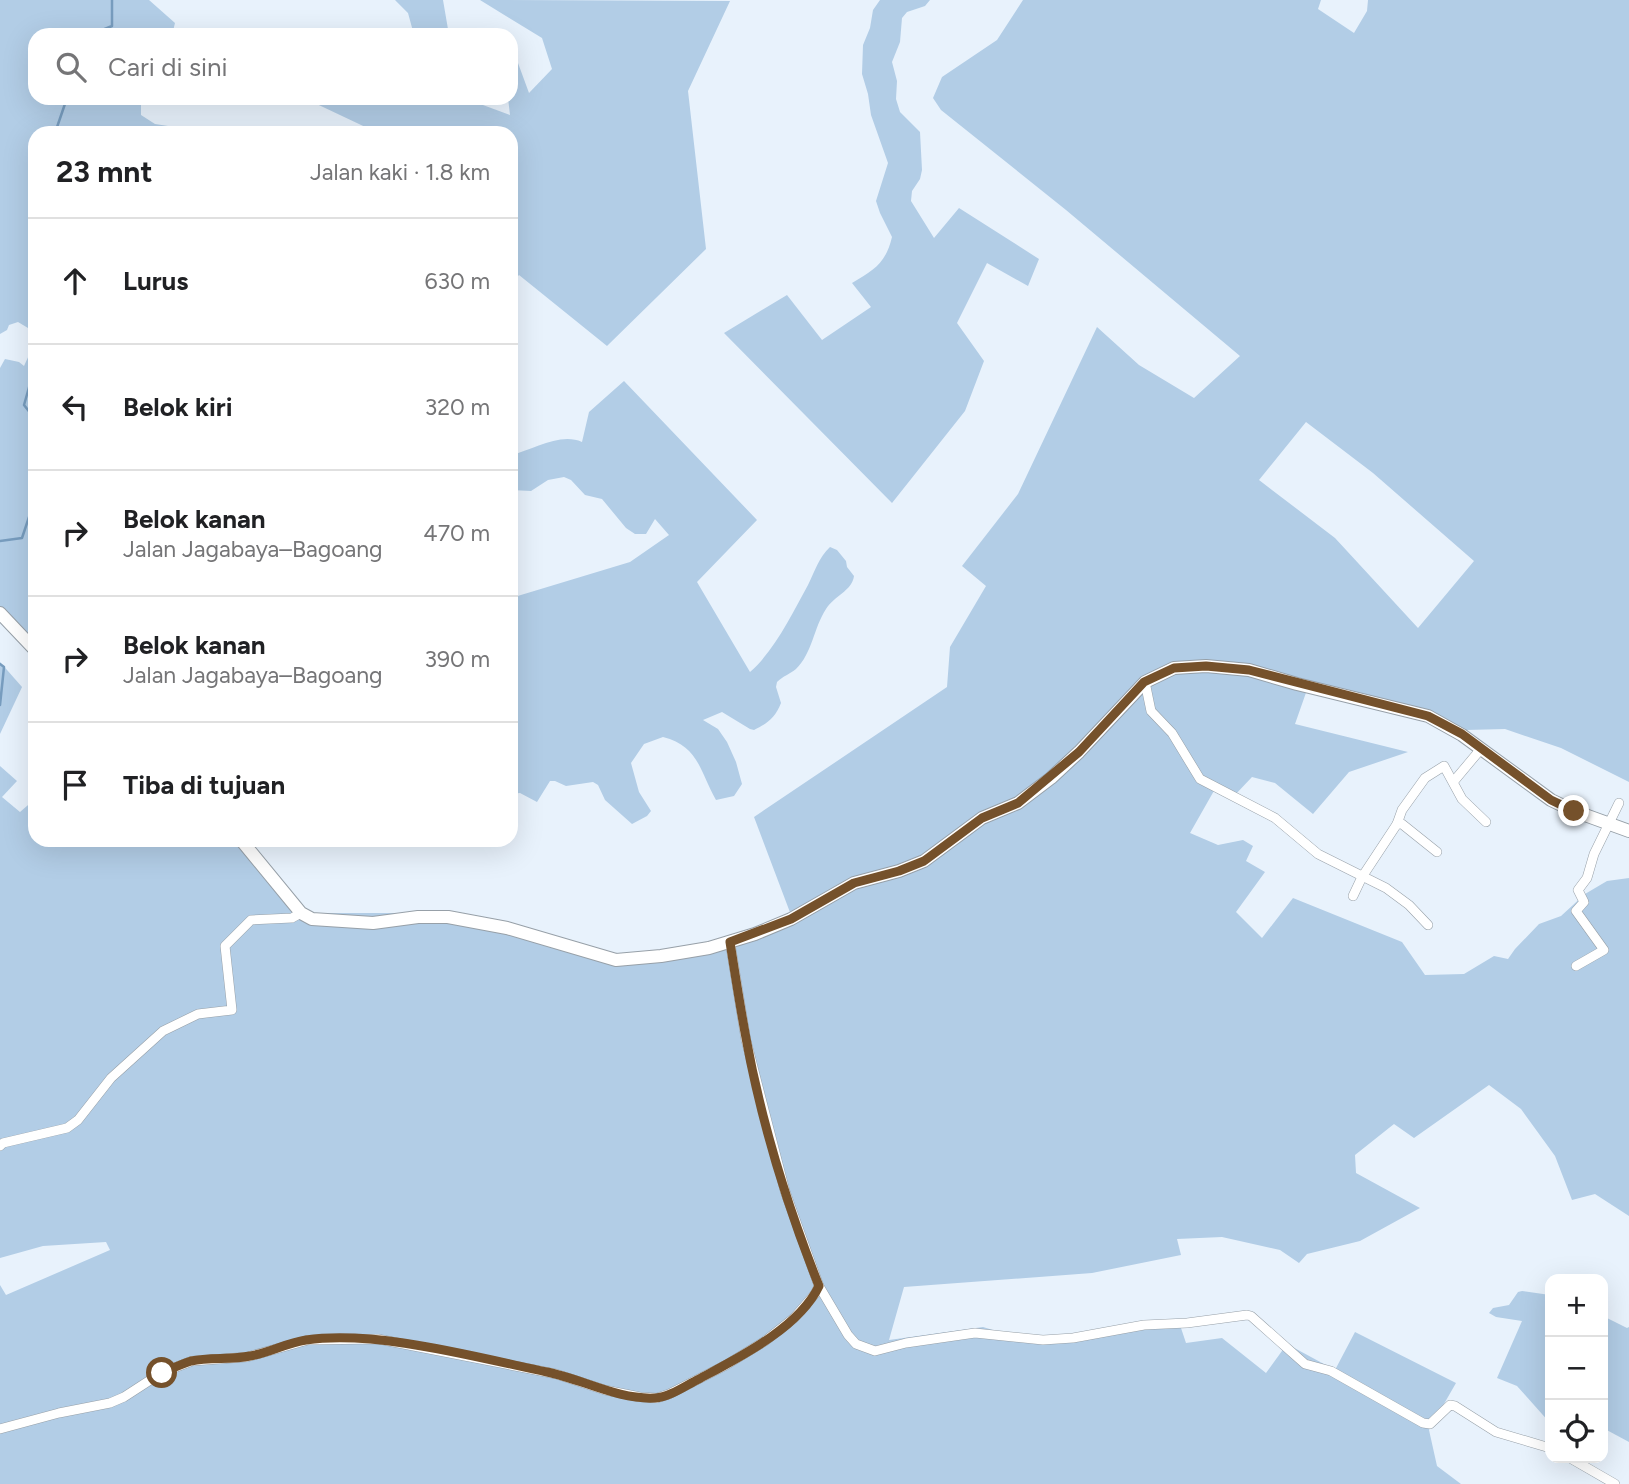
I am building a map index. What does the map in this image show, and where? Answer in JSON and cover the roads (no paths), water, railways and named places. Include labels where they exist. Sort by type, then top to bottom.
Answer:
[{"type":"street","points":[[0,613],[28,643]]},
{"type":"street","points":[[247,847],[301,913],[312,919],[373,923],[418,917],[448,917],[507,928],[616,960],[661,956],[730,942],[791,919],[854,883],[924,861],[982,818],[1018,803],[1079,752],[1144,682],[1174,668],[1206,666],[1249,670],[1428,716],[1462,734],[1480,750],[1551,800],[1629,831]]},
{"type":"street","points":[[1144,682],[1151,711],[1172,733],[1200,779],[1275,818],[1318,854],[1386,888],[1428,925]]},
{"type":"street","points":[[1454,781],[1480,750]]},
{"type":"street","points":[[1353,896],[1362,877],[1397,824],[1402,810],[1425,778],[1444,766],[1462,799],[1486,822]]},
{"type":"street","points":[[1577,966],[1604,950],[1576,911],[1584,902],[1578,890],[1587,877],[1594,854],[1619,803]]},
{"type":"street","points":[[1397,824],[1402,824],[1437,852]]},
{"type":"street","points":[[0,1146],[3,1143],[67,1128],[78,1120],[111,1078],[163,1031],[198,1014],[232,1010],[225,946],[251,920],[292,918],[301,913]]},
{"type":"street","points":[[730,942],[746,1040],[785,1191],[819,1286],[856,1344],[875,1350],[975,1333],[1042,1340],[1073,1338],[1144,1325],[1187,1323],[1247,1315],[1305,1364],[1331,1371],[1423,1423],[1430,1424],[1450,1405],[1496,1432],[1545,1447]]},
{"type":"street","points":[[0,1429],[110,1403],[162,1373],[192,1361],[247,1357],[308,1340],[378,1339],[556,1374],[605,1390],[657,1398],[726,1365],[765,1342],[794,1318],[819,1286]]},
{"type":"street","points":[[1579,1463],[1615,1484]]},
{"type":"waterway","points":[[107,28],[112,26],[112,0]]},
{"type":"waterway","points":[[57,126],[65,105]]},
{"type":"waterway","points":[[28,391],[24,405],[28,410]]},
{"type":"waterway","points":[[0,541],[22,538],[28,520]]},
{"type":"waterway","points":[[0,664],[4,667],[0,705]]}]
